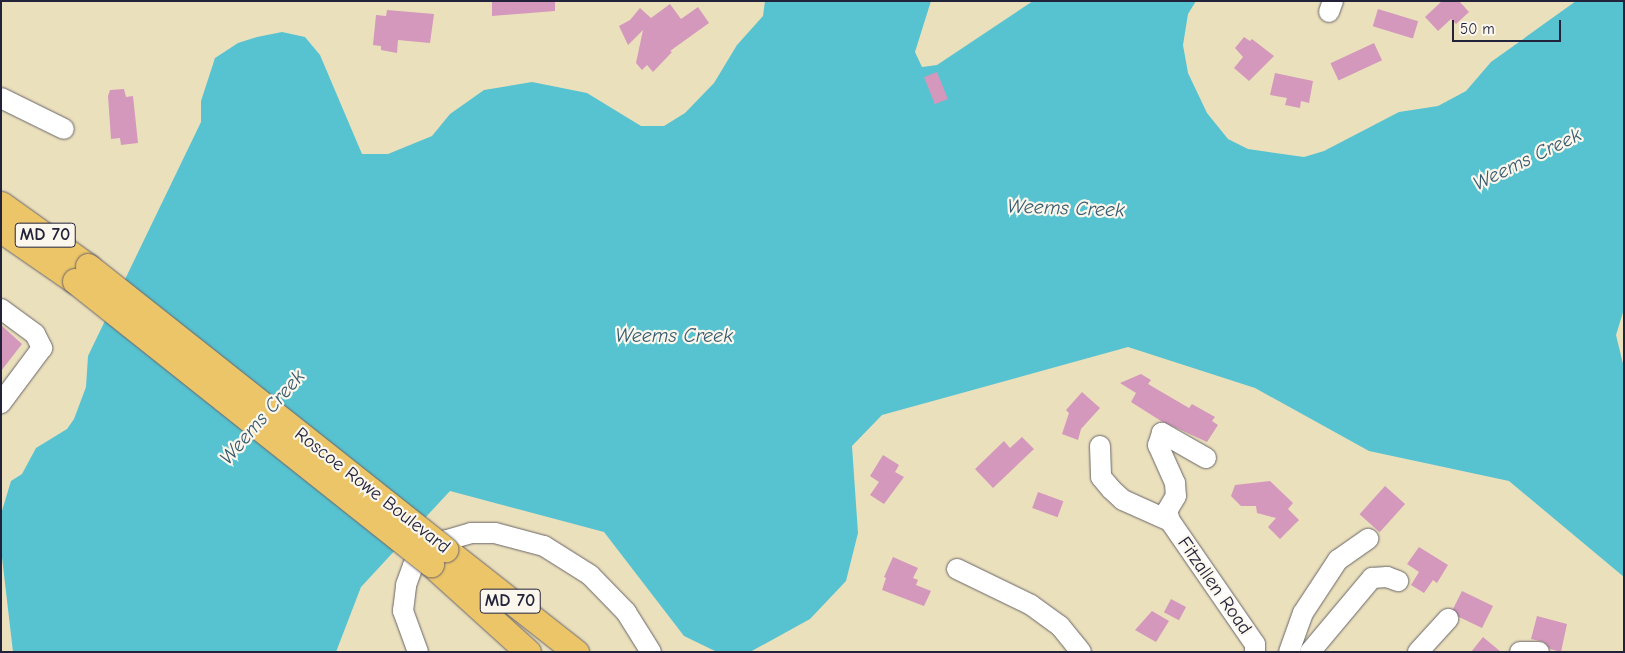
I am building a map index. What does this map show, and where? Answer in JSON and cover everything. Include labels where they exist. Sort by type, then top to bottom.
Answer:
[{"type":"main road","name":"Roscoe Rowe Boulevard","points":[[1,204],[82,273],[438,557],[576,652]]},
{"type":"main road","name":"Roscoe Rowe Boulevard","points":[[1,230],[82,273]]},
{"type":"main road","name":"Roscoe Rowe Boulevard","points":[[438,557],[528,652]]},
{"type":"street","points":[[1,98],[64,129]]},
{"type":"street","points":[[1,309],[35,334],[42,348],[1,403]]},
{"type":"street","points":[[1170,521],[1168,511],[1176,496],[1175,483],[1158,445],[1162,433],[1206,458]]},
{"type":"street","points":[[1100,446],[1101,477],[1111,489],[1123,500],[1170,521]]},
{"type":"street","name":"Fitzallen Road","points":[[1170,521],[1254,644],[1255,652]]},
{"type":"street","points":[[418,652],[403,611],[406,585],[412,566],[428,550],[447,540],[471,533],[487,533],[520,538],[567,557],[611,594],[650,652]]},
{"type":"street","points":[[1289,652],[1303,613],[1338,560],[1368,539]]},
{"type":"street","points":[[957,569],[1032,604],[1060,626],[1081,652]]},
{"type":"street","points":[[1310,652],[1372,578],[1387,577],[1398,581]]},
{"type":"street","points":[[1418,652],[1448,618]]},
{"type":"street","points":[[1520,652],[1539,652]]},
{"type":"water","name":"Weems Creek","points":[[765,1],[931,1],[915,52],[922,67],[937,65],[1033,1],[1196,1],[1188,14],[1183,45],[1188,73],[1207,113],[1228,139],[1248,149],[1304,157],[1324,151],[1399,112],[1438,106],[1466,91],[1491,62],[1576,1],[1624,1],[1624,309],[1616,335],[1624,368],[1624,577],[1509,481],[1369,451],[1255,388],[1128,347],[882,415],[852,446],[858,533],[846,581],[810,619],[750,652],[717,652],[684,636],[604,532],[450,491],[361,587],[336,652],[13,652],[1,549],[1,514],[11,481],[22,474],[36,448],[67,429],[74,419],[86,387],[88,356],[201,122],[201,101],[215,58],[238,43],[257,37],[282,32],[305,37],[320,55],[362,154],[388,154],[432,136],[450,114],[484,90],[532,82],[587,93],[641,126],[664,126],[685,113],[714,83],[737,45],[763,16]]},
{"type":"building","points":[[492,1],[555,1],[555,11],[492,16]]},
{"type":"building","points":[[1442,1],[1459,1],[1469,12],[1456,24],[1451,19],[1438,31],[1425,17]]},
{"type":"building","points":[[670,4],[681,19],[698,7],[709,23],[670,51],[672,52],[653,72],[647,65],[642,70],[636,63],[643,30],[628,45],[619,26],[630,20],[640,8],[651,18]]},
{"type":"building","points":[[1378,9],[1418,21],[1413,38],[1373,26]]},
{"type":"building","points":[[387,10],[434,14],[430,43],[398,40],[397,53],[381,50],[381,46],[373,45],[376,15],[386,16]]},
{"type":"building","points":[[1244,37],[1250,41],[1252,39],[1274,56],[1249,81],[1234,68],[1243,57],[1235,48]]},
{"type":"building","points":[[1374,43],[1382,60],[1339,81],[1330,63]]},
{"type":"building","points":[[937,72],[948,99],[935,104],[924,77]]},
{"type":"building","points":[[1275,73],[1313,81],[1309,103],[1301,101],[1300,108],[1285,105],[1287,98],[1270,95]]},
{"type":"building","points":[[124,89],[126,97],[133,96],[138,143],[121,145],[120,138],[111,139],[108,96],[110,90]]},
{"type":"building","points":[[1,325],[22,344],[1,371]]},
{"type":"building","points":[[1141,374],[1151,380],[1148,384],[1189,408],[1192,404],[1215,417],[1212,421],[1218,425],[1207,442],[1161,421],[1131,402],[1136,393],[1120,383]]},
{"type":"building","points":[[1082,392],[1100,408],[1081,429],[1078,440],[1062,434],[1069,413],[1066,410]]},
{"type":"building","points":[[1022,437],[1034,449],[993,488],[975,469],[1004,441],[1010,448]]},
{"type":"building","points":[[883,455],[899,465],[895,472],[904,477],[884,504],[870,495],[879,482],[870,476]]},
{"type":"building","points":[[1270,481],[1293,503],[1288,509],[1299,520],[1280,539],[1268,527],[1276,518],[1257,513],[1256,506],[1241,506],[1231,496],[1235,485]]},
{"type":"building","points":[[1385,486],[1405,504],[1380,532],[1360,514]]},
{"type":"building","points":[[1038,492],[1063,501],[1058,517],[1032,508]]},
{"type":"building","points":[[1419,547],[1448,565],[1437,583],[1433,580],[1424,593],[1411,585],[1419,572],[1407,564]]},
{"type":"building","points":[[893,557],[918,568],[913,578],[918,580],[916,585],[931,591],[924,606],[882,590],[886,578],[884,577]]},
{"type":"building","points":[[1462,591],[1493,606],[1482,628],[1459,617],[1453,609]]},
{"type":"building","points":[[1171,599],[1186,607],[1179,620],[1164,612]]},
{"type":"building","points":[[1152,611],[1169,621],[1156,642],[1135,630]]},
{"type":"building","points":[[1537,616],[1567,624],[1561,652],[1550,649],[1544,642],[1531,639]]},
{"type":"building","points":[[1483,637],[1501,652],[1471,652]]}]
